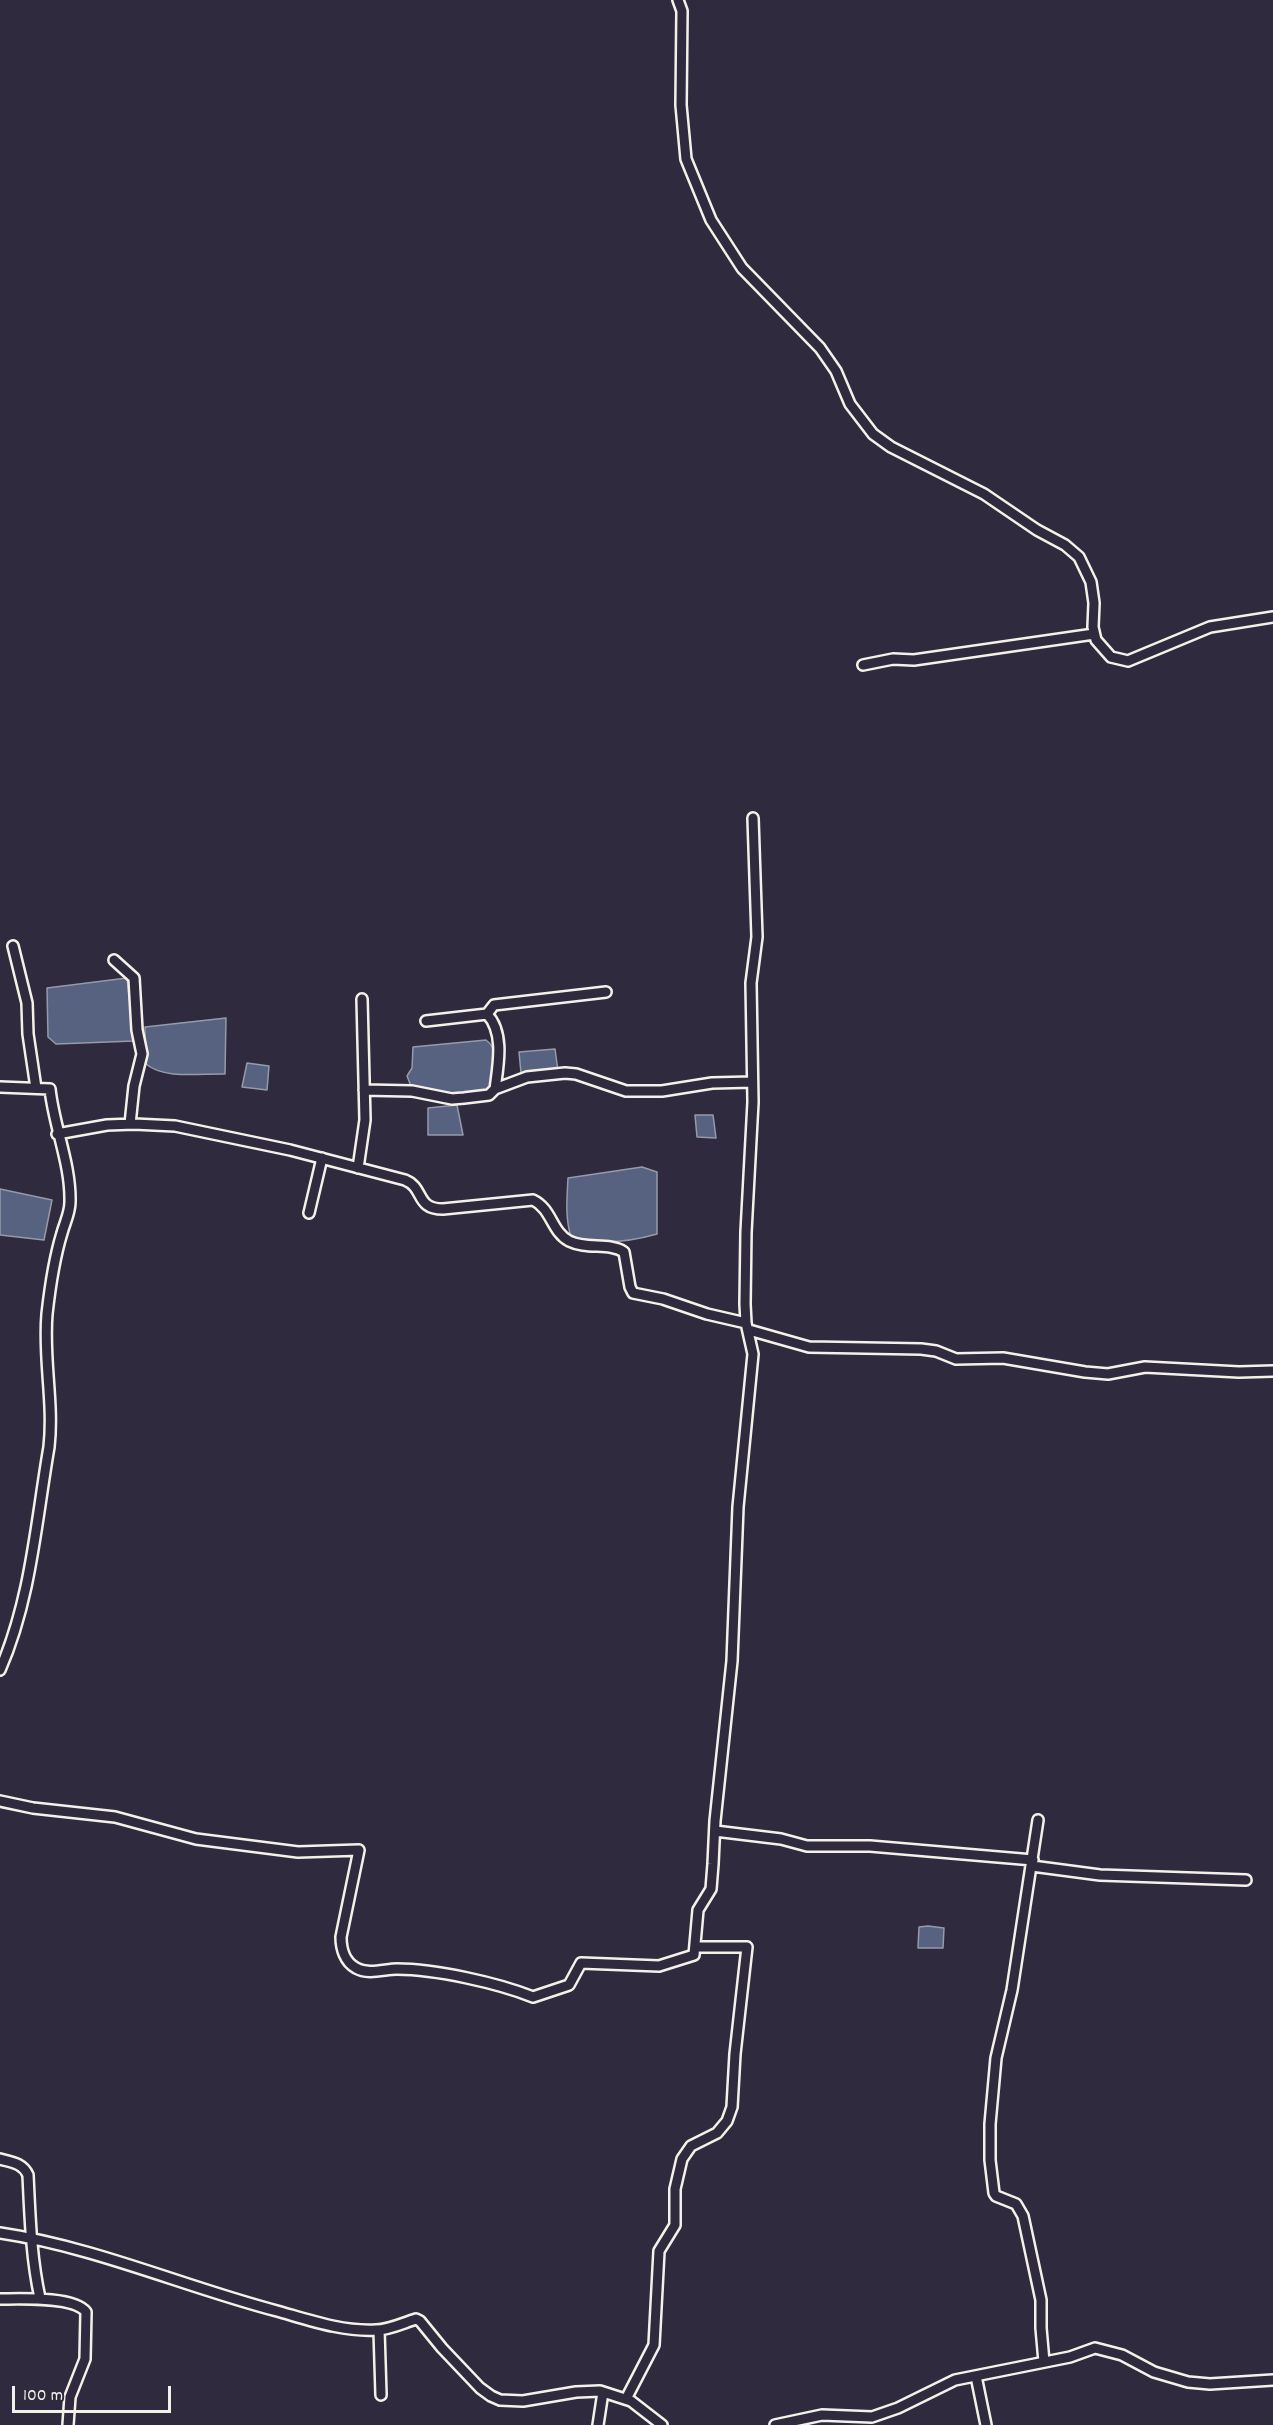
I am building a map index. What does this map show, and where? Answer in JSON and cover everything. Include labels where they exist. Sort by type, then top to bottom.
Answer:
[{"type":"street","points":[[678,0],[682,11],[681,105],[686,159],[711,220],[742,268],[820,348],[836,370],[850,404],[873,434],[891,447],[984,494],[1037,530],[1065,545],[1079,557],[1091,582],[1094,634],[1103,650],[1112,657],[1128,661],[1210,627],[1273,617]]},
{"type":"street","points":[[863,665],[893,659],[914,660],[1094,634]]},
{"type":"street","points":[[0,1801],[33,1808],[115,1817],[207,1841],[298,1852],[359,1850],[341,1937],[341,1949],[350,1964],[358,1970],[398,1969],[454,1976],[512,1989],[532,1997],[569,1985],[581,1963],[659,1966],[694,1955],[698,1910],[711,1889],[732,1661],[738,1507],[753,1354],[748,1326],[746,1232],[752,1138],[751,983],[757,937],[753,818]]},
{"type":"street","points":[[14,946],[27,1003],[28,1034],[36,1088]]},
{"type":"street","points":[[114,960],[134,978],[137,1030],[142,1054],[134,1086],[130,1124]]},
{"type":"street","points":[[426,1021],[487,1014],[494,1005],[606,992]]},
{"type":"street","points":[[358,1168],[363,1142],[362,999]]},
{"type":"street","points":[[487,1014],[494,1022],[499,1055],[495,1089]]},
{"type":"street","points":[[364,1090],[412,1091],[452,1099],[489,1095],[495,1089],[527,1077],[565,1073],[576,1074],[626,1091],[662,1091],[712,1083],[752,1082]]},
{"type":"street","points":[[0,1088],[50,1089],[57,1134],[67,1170],[70,1203],[53,1268],[47,1314],[46,1354],[52,1421],[26,1588],[12,1641],[0,1670]]},
{"type":"street","points":[[57,1134],[106,1125],[175,1126],[322,1158],[411,1183],[424,1204],[431,1209],[533,1200],[544,1205],[558,1233],[567,1240],[580,1246],[613,1248],[624,1252],[633,1293],[663,1299],[809,1347],[921,1349],[936,1351],[956,1359],[1003,1358],[1108,1374],[1145,1367],[1239,1372],[1273,1371]]},
{"type":"street","points":[[309,1214],[322,1158]]},
{"type":"street","points":[[1038,1820],[1012,1990],[996,2058],[990,2124],[990,2160],[994,2193],[996,2196],[1017,2204],[1028,2233],[1041,2300],[1044,2362]]},
{"type":"street","points":[[716,1831],[781,1839],[807,1846],[870,1846],[1032,1863],[1100,1875],[1246,1880]]},
{"type":"street","points":[[626,2399],[654,2345],[659,2251],[675,2225],[675,2189],[682,2159],[691,2146],[717,2133],[727,2121],[732,2107],[736,2044],[747,1947],[695,1947]]},
{"type":"street","points":[[0,2159],[26,2168],[34,2271],[40,2298]]},
{"type":"street","points":[[0,2234],[31,2238],[141,2269],[244,2303],[340,2328],[379,2330],[416,2319],[420,2320],[441,2348],[465,2370],[480,2388],[500,2400],[523,2401],[576,2392],[603,2392],[626,2399],[646,2410],[662,2425]]},
{"type":"street","points":[[0,2299],[40,2298],[77,2306],[86,2312],[86,2359],[70,2397],[68,2425]]},
{"type":"street","points":[[379,2330],[381,2395]]},
{"type":"street","points":[[775,2425],[822,2415],[872,2417],[898,2408],[949,2383],[1070,2357],[1095,2348],[1122,2355],[1154,2372],[1188,2382],[1210,2384],[1273,2380]]},
{"type":"street","points":[[976,2376],[986,2425]]},
{"type":"street","points":[[598,2425],[603,2392]]},
{"type":"water","points":[[127,978],[134,1041],[56,1044],[48,1037],[47,988]]},
{"type":"water","points":[[226,1018],[225,1074],[173,1074],[154,1069],[146,1064],[145,1027]]},
{"type":"water","points":[[486,1040],[491,1044],[495,1056],[491,1090],[454,1096],[412,1089],[407,1076],[412,1068],[413,1047]]},
{"type":"water","points":[[555,1049],[558,1071],[521,1073],[519,1052]]},
{"type":"water","points":[[247,1063],[269,1066],[267,1090],[242,1087]]},
{"type":"water","points":[[457,1105],[463,1135],[428,1135],[428,1108]]},
{"type":"water","points":[[695,1115],[713,1115],[716,1138],[697,1137]]},
{"type":"water","points":[[642,1167],[657,1172],[657,1234],[614,1242],[571,1237],[567,1216],[568,1178]]},
{"type":"water","points":[[0,1189],[52,1200],[44,1240],[0,1235]]},
{"type":"water","points":[[919,1927],[944,1928],[943,1948],[918,1948]]}]
